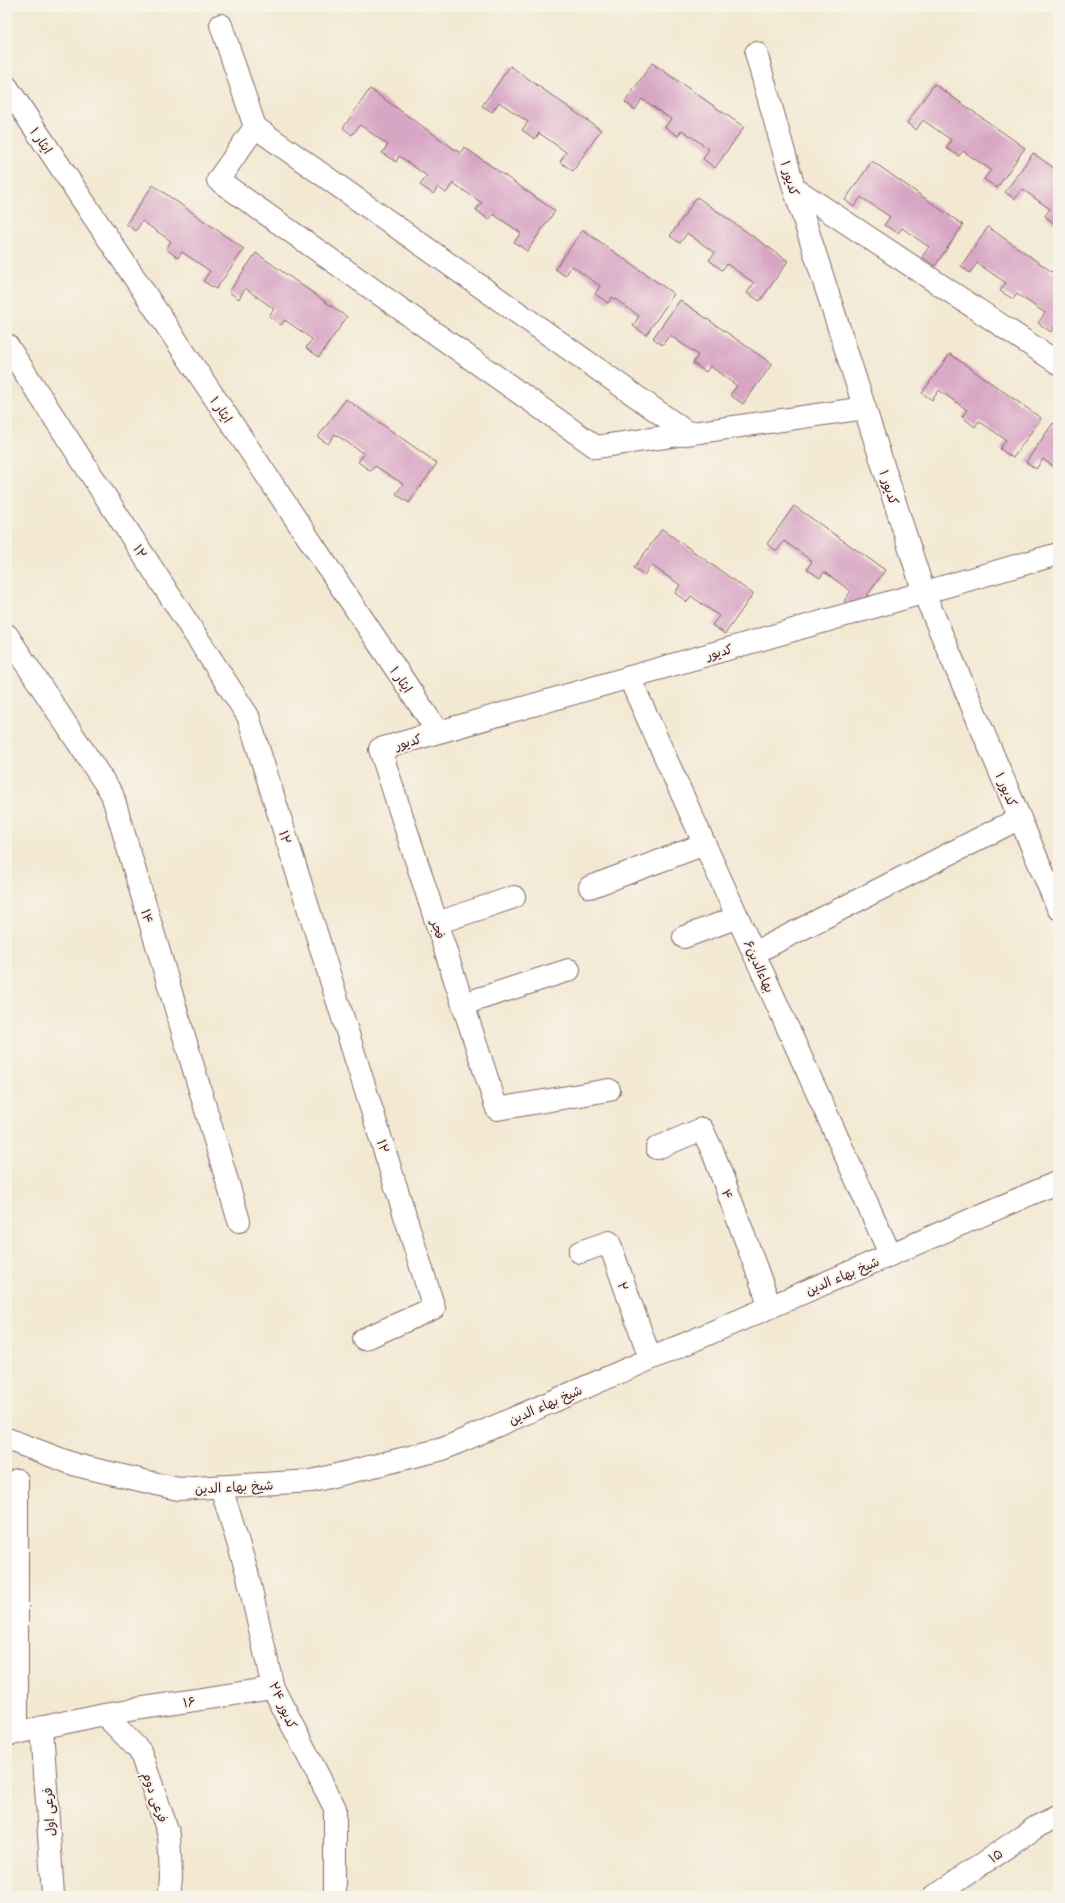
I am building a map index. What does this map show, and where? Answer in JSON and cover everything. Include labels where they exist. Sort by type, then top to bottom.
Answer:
[{"type":"street","points":[[222,25],[255,127],[688,433]]},
{"type":"street","name":"کدیور ۱","points":[[756,53],[794,188],[924,592],[1058,908]]},
{"type":"street","name":"ایثار ۱","points":[[7,87],[438,732]]},
{"type":"street","points":[[255,127],[218,180],[596,447],[865,408]]},
{"type":"street","points":[[794,188],[1058,363]]},
{"type":"street","name":"۱۲","points":[[7,345],[248,716],[434,1308],[364,1339]]},
{"type":"street","name":"کدیور","points":[[380,749],[1058,554]]},
{"type":"street","name":"۱۴","points":[[7,635],[112,794],[239,1221]]},
{"type":"street","name":"۶بهاءالدين","points":[[629,677],[890,1254]]},
{"type":"street","name":"فجر","points":[[380,749],[497,1109],[609,1090]]},
{"type":"street","points":[[754,953],[1020,818]]},
{"type":"street","points":[[590,887],[705,844]]},
{"type":"street","points":[[437,924],[514,897]]},
{"type":"street","points":[[684,937],[738,916]]},
{"type":"street","points":[[463,1004],[569,970]]},
{"type":"street","name":"۴","points":[[657,1148],[702,1129],[713,1152],[770,1306]]},
{"type":"street","name":"شیخ بهاء الدین","points":[[7,1439],[76,1465],[178,1489],[312,1481],[443,1449],[1058,1182]]},
{"type":"street","name":"۲","points":[[580,1252],[609,1242],[650,1358]]},
{"type":"street","points":[[12,1734],[17,1480]]},
{"type":"street","name":"کدیور ۲۴","points":[[221,1486],[247,1572],[273,1688],[335,1808],[335,1896]]},
{"type":"street","name":"۱۶","points":[[12,1734],[104,1714],[273,1688]]},
{"type":"street","name":"فرعی دوم","points":[[104,1714],[140,1751],[168,1835],[171,1878],[169,1896]]},
{"type":"street","name":"فرعی اول","points":[[42,1727],[54,1896]]},
{"type":"street","name":"۱۵","points":[[934,1896],[962,1888],[1038,1826],[1058,1816]]},
{"type":"building","points":[[652,63],[744,127],[715,168],[703,159],[709,149],[682,130],[678,136],[665,127],[671,119],[642,99],[635,110],[625,102]]},
{"type":"building","points":[[510,66],[601,130],[573,171],[560,162],[566,152],[539,133],[535,139],[522,130],[528,122],[499,102],[492,112],[482,106]]},
{"type":"building","points":[[934,84],[1025,148],[997,188],[984,179],[991,170],[963,151],[959,156],[946,148],[951,140],[923,120],[916,130],[907,123]]},
{"type":"building","points":[[370,89],[460,153],[464,147],[555,211],[527,251],[514,242],[521,233],[493,214],[489,220],[476,210],[482,203],[453,183],[446,193],[438,187],[433,194],[420,185],[427,176],[399,156],[396,162],[382,153],[388,145],[360,125],[352,135],[343,128]]},
{"type":"building","points":[[1033,153],[1058,171],[1058,226],[1045,216],[1050,209],[1022,189],[1015,199],[1005,192]]},
{"type":"building","points":[[872,161],[963,225],[935,266],[922,257],[929,247],[902,228],[898,233],[884,225],[890,217],[861,197],[854,207],[845,200]]},
{"type":"building","points":[[153,185],[244,249],[216,289],[203,281],[210,271],[182,252],[178,258],[166,249],[171,241],[142,221],[136,231],[126,224]]},
{"type":"building","points":[[697,197],[788,261],[760,301],[747,293],[754,283],[727,264],[722,270],[709,260],[715,253],[687,233],[680,243],[670,236]]},
{"type":"building","points":[[988,227],[1058,276],[1058,321],[1051,332],[1038,323],[1045,313],[1017,294],[1013,299],[1000,291],[1006,283],[977,263],[970,273],[961,266]]},
{"type":"building","points":[[583,230],[674,294],[646,335],[633,326],[639,316],[612,297],[608,303],[595,294],[600,286],[572,266],[565,276],[555,269]]},
{"type":"building","points":[[256,253],[347,317],[319,357],[306,348],[312,339],[285,320],[281,325],[269,316],[274,309],[245,288],[239,299],[229,292]]},
{"type":"building","points":[[680,300],[772,364],[743,404],[730,395],[737,386],[710,366],[706,372],[693,363],[698,355],[670,335],[662,345],[653,338]]},
{"type":"building","points":[[950,354],[1041,418],[1013,458],[1000,449],[1006,440],[979,421],[975,427],[962,417],[967,410],[939,390],[932,400],[922,393]]},
{"type":"building","points":[[346,399],[437,463],[409,503],[396,494],[403,484],[375,466],[371,471],[358,462],[364,454],[335,434],[328,444],[318,437]]},
{"type":"building","points":[[1053,423],[1058,427],[1058,470],[1043,459],[1036,469],[1026,462]]},
{"type":"building","points":[[794,506],[885,570],[857,610],[844,601],[851,591],[824,572],[820,578],[807,569],[812,561],[784,541],[777,551],[767,544]]},
{"type":"building","points":[[662,529],[753,594],[725,634],[712,625],[719,616],[691,596],[687,602],[675,593],[680,585],[651,565],[644,575],[634,568]]}]
